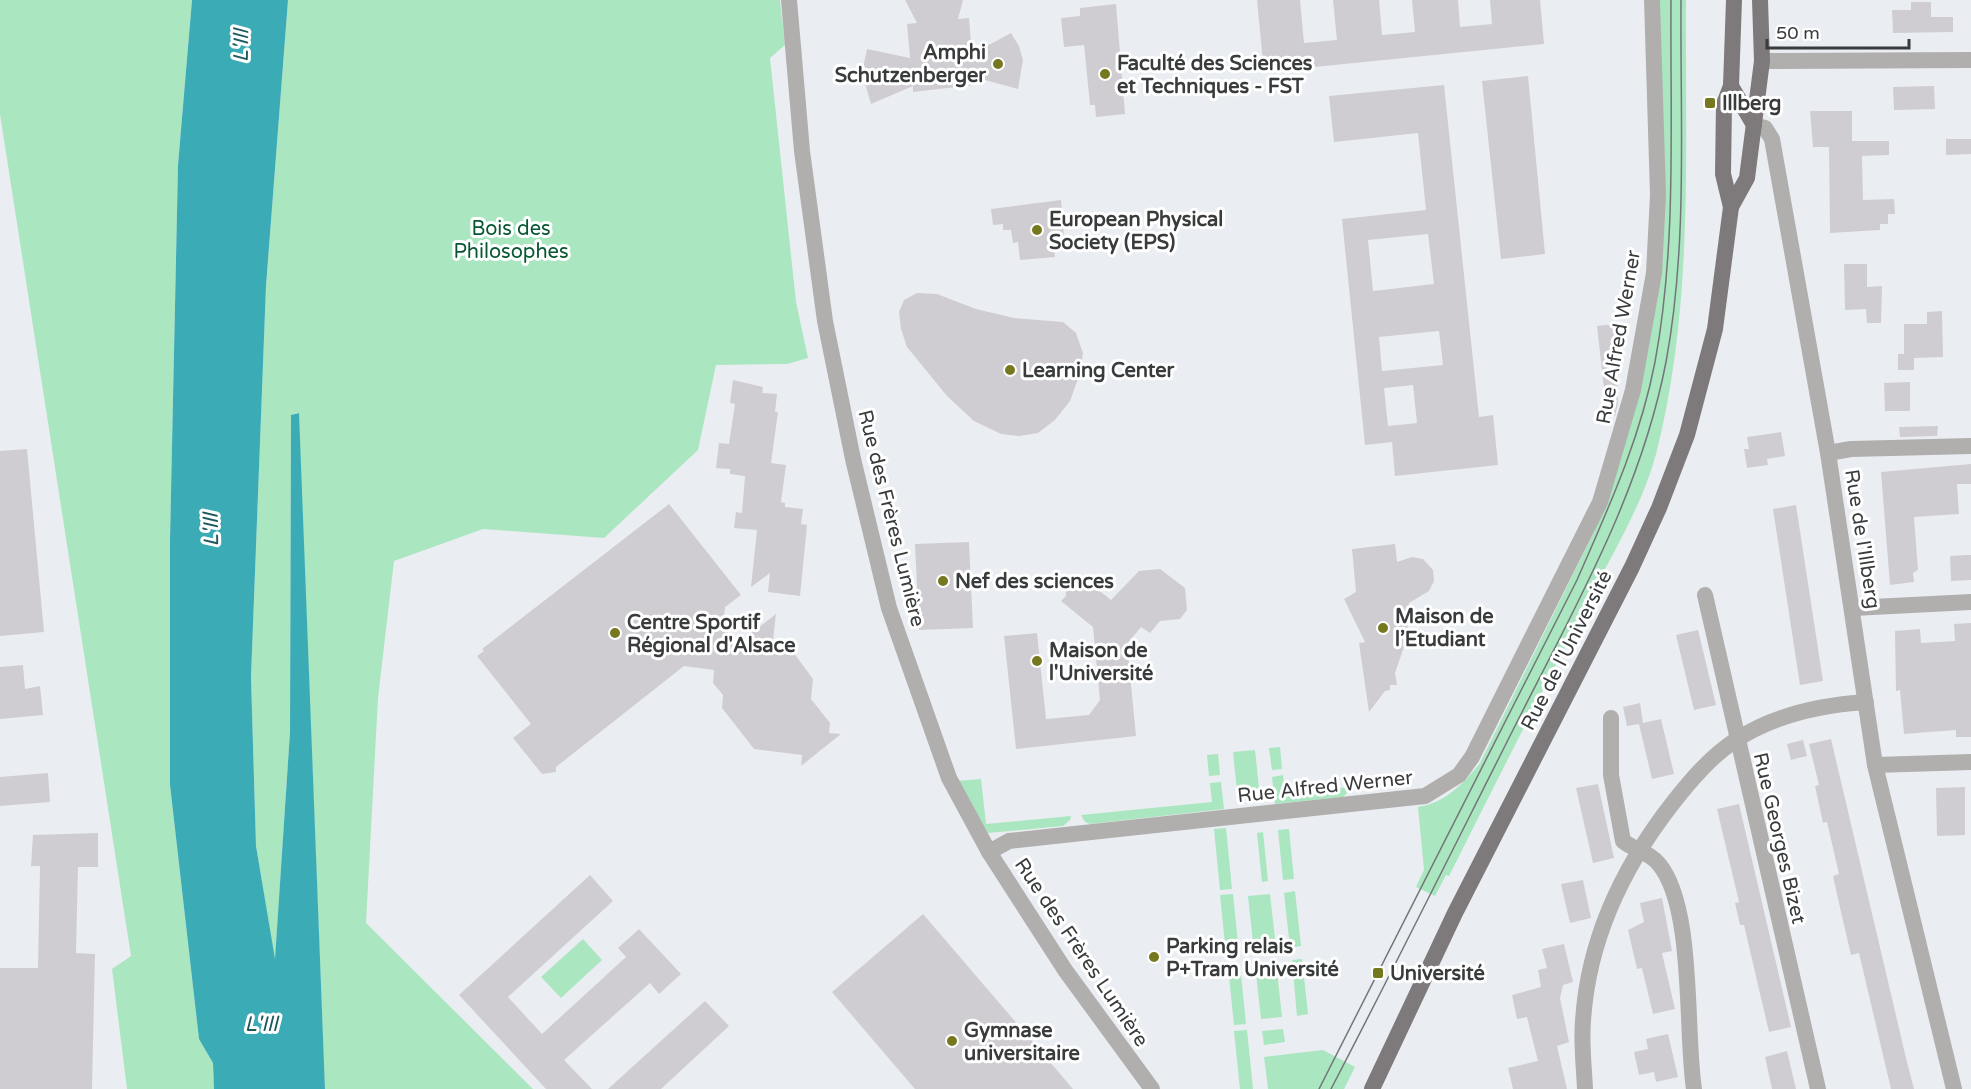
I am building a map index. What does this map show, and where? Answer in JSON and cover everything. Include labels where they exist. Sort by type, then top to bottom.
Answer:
[{"type":"main road","points":[[1734,0],[1731,86],[1754,125]]},
{"type":"main road","points":[[1754,125],[1762,61],[1760,0]]},
{"type":"main road","name":"Rue de l'Université","points":[[1372,1089],[1455,913],[1659,508],[1687,435],[1715,329],[1731,207],[1723,174],[1724,104],[1731,86]]},
{"type":"main road","name":"Rue de l'Université","points":[[1731,207],[1747,178],[1754,125]]},
{"type":"street","name":"Rue des Frères Lumière","points":[[789,0],[802,150],[825,321],[853,459],[889,608],[949,778],[989,852],[1065,970],[1152,1089]]},
{"type":"street","name":"Rue Alfred Werner","points":[[989,852],[1009,841],[1425,796],[1443,787],[1459,775],[1472,757],[1573,560],[1600,502],[1634,390],[1654,273],[1658,195],[1652,0]]},
{"type":"street","points":[[1762,61],[1971,60]]},
{"type":"street","name":"Rue de l'Illberg","points":[[1754,125],[1765,128],[1772,139],[1828,453],[1875,765],[1954,1089]]},
{"type":"street","points":[[1828,453],[1851,449],[1971,446]]},
{"type":"street","name":"Rue Georges Bizet","points":[[1705,595],[1736,740],[1818,1089]]},
{"type":"street","points":[[1853,608],[1971,602]]},
{"type":"street","points":[[1585,1089],[1583,1022],[1586,993],[1600,935],[1620,883],[1639,851],[1681,792],[1716,755],[1736,740],[1768,723],[1803,711],[1866,702]]},
{"type":"street","points":[[1611,718],[1611,775],[1623,841],[1658,862],[1672,883],[1685,950],[1686,1008],[1694,1089]]},
{"type":"street","points":[[1875,765],[1971,762]]},
{"type":"green space","points":[[0,0],[192,0],[178,165],[170,540],[170,785],[199,1039],[213,1063],[214,1089],[127,1089],[112,969],[131,956],[0,114]]},
{"type":"green space","name":"Bois des Philosophes","points":[[288,0],[780,0],[785,45],[770,58],[796,302],[808,358],[787,364],[716,365],[698,450],[604,538],[483,529],[394,561],[378,698],[366,923],[533,1089],[325,1089],[298,413],[291,415],[290,732],[275,962],[256,846],[251,677],[266,286]]},
{"type":"green space","points":[[1659,0],[1686,0],[1686,171],[1682,285],[1677,342],[1656,454],[1643,493],[1625,532],[1449,876],[1446,875],[1435,896],[1416,887],[1424,870],[1418,807],[1445,797],[1480,763],[1593,534],[1649,347]]},
{"type":"green space","points":[[1280,747],[1282,769],[1272,770],[1269,748]]},
{"type":"green space","points":[[1255,750],[1260,798],[1238,801],[1233,752]]},
{"type":"green space","points":[[1218,754],[1220,775],[1209,776],[1207,755]]},
{"type":"green space","points":[[1283,775],[1285,794],[1349,787],[1348,792],[1343,797],[1275,804],[1272,777]]},
{"type":"green space","points":[[981,779],[986,824],[1071,816],[1070,820],[1063,826],[988,833],[956,781]]},
{"type":"green space","points":[[1221,782],[1224,809],[1090,824],[1085,822],[1081,815],[1212,802],[1210,783]]},
{"type":"green space","points":[[1226,828],[1232,889],[1220,890],[1214,829]]},
{"type":"green space","points":[[1289,829],[1294,879],[1283,880],[1278,830]]},
{"type":"green space","points":[[1263,832],[1268,881],[1262,882],[1257,833]]},
{"type":"green space","points":[[1295,891],[1301,946],[1290,948],[1284,893]]},
{"type":"green space","points":[[1233,894],[1239,953],[1226,954],[1220,895]]},
{"type":"green space","points":[[1270,894],[1276,948],[1254,951],[1248,896]]},
{"type":"green space","points":[[583,939],[602,960],[561,998],[541,977]]},
{"type":"green space","points":[[1302,959],[1308,1014],[1297,1016],[1292,960]]},
{"type":"green space","points":[[1276,962],[1282,1017],[1261,1019],[1255,964]]},
{"type":"green space","points":[[1240,965],[1246,1024],[1234,1025],[1228,967]]},
{"type":"green space","points":[[1283,1029],[1285,1042],[1264,1045],[1262,1031]]},
{"type":"green space","points":[[1247,1030],[1253,1089],[1240,1089],[1234,1031]]},
{"type":"green space","points":[[1323,1050],[1355,1067],[1344,1089],[1268,1089],[1264,1057]]},
{"type":"water","name":"L'Ill","points":[[192,0],[288,0],[266,286],[251,677],[256,846],[275,959],[290,732],[291,415],[299,413],[325,1089],[214,1089],[213,1063],[199,1039],[170,785],[170,540],[178,165]]},
{"type":"building","points":[[905,0],[963,0],[958,19],[969,18],[972,54],[1011,33],[1019,46],[1023,60],[1018,89],[974,77],[974,85],[913,92],[913,86],[871,104],[862,73],[867,49],[910,58],[907,24],[917,23]]},
{"type":"building","points":[[1257,0],[1300,0],[1304,43],[1337,40],[1333,0],[1379,0],[1382,35],[1415,32],[1412,0],[1458,0],[1460,27],[1492,24],[1490,0],[1540,0],[1544,44],[1264,72]]},
{"type":"building","points":[[1911,2],[1931,2],[1931,17],[1953,17],[1953,32],[1893,33],[1892,10],[1911,10]]},
{"type":"building","name":"Faculté des Sciences et Techniques - FST","points":[[1116,4],[1125,114],[1096,117],[1095,105],[1090,105],[1084,45],[1064,47],[1061,18],[1080,16],[1080,8]]},
{"type":"building","points":[[1528,76],[1545,254],[1501,259],[1482,81]]},
{"type":"building","points":[[1444,85],[1479,417],[1493,415],[1498,465],[1395,476],[1392,442],[1365,445],[1342,219],[1426,210],[1418,133],[1334,142],[1329,96]],"holes":[[[1428,234],[1434,284],[1373,291],[1368,240]],[[1439,331],[1443,365],[1382,371],[1379,337]],[[1413,385],[1417,423],[1388,426],[1384,388]]]},
{"type":"building","points":[[1934,86],[1935,109],[1894,110],[1893,87]]},
{"type":"building","points":[[1810,111],[1852,111],[1852,141],[1889,141],[1889,155],[1862,156],[1863,200],[1894,199],[1895,214],[1888,214],[1888,224],[1880,224],[1880,230],[1830,233],[1829,147],[1813,147]]},
{"type":"building","points":[[1946,139],[1971,139],[1971,154],[1946,155]]},
{"type":"building","name":"European Physical Society (EPS)","points":[[1061,200],[1064,237],[1053,238],[1055,257],[1020,260],[1018,242],[1013,243],[1011,230],[1003,230],[1003,224],[993,225],[991,209]]},
{"type":"building","points":[[1844,264],[1867,264],[1867,287],[1882,286],[1881,323],[1867,323],[1866,309],[1845,310]]},
{"type":"building","name":"Learning Center","points":[[917,293],[937,294],[976,309],[1014,318],[1063,322],[1076,333],[1083,353],[1079,376],[1070,401],[1055,420],[1038,433],[1019,436],[1001,434],[974,421],[947,396],[907,347],[901,329],[899,312],[904,300]]},
{"type":"building","points":[[1942,311],[1943,357],[1914,358],[1914,370],[1898,370],[1898,354],[1904,354],[1904,324],[1927,324],[1927,312]]},
{"type":"building","points":[[1615,324],[1618,403],[1615,416],[1607,416],[1597,326]]},
{"type":"building","points":[[733,380],[763,387],[762,393],[777,394],[775,412],[778,412],[771,463],[786,465],[781,502],[785,503],[785,507],[803,509],[801,524],[807,525],[800,596],[768,592],[770,573],[751,587],[757,530],[734,528],[736,512],[742,513],[745,476],[730,474],[730,469],[716,468],[719,443],[729,444],[735,404],[730,403]]},
{"type":"building","points":[[1910,382],[1910,411],[1885,411],[1884,383]]},
{"type":"building","points":[[1938,426],[1937,436],[1900,437],[1899,427]]},
{"type":"building","points":[[1781,432],[1785,456],[1767,459],[1768,465],[1747,468],[1744,449],[1749,449],[1747,437]]},
{"type":"building","points":[[27,449],[44,632],[0,636],[0,451]]},
{"type":"building","points":[[1971,464],[1971,484],[1957,484],[1959,514],[1914,517],[1918,570],[1913,573],[1914,582],[1890,585],[1881,472]]},
{"type":"building","name":"Centre Sportif Régional d'Alsace","points":[[669,504],[741,595],[725,607],[723,627],[737,644],[776,614],[772,649],[793,652],[813,679],[811,699],[830,723],[829,733],[841,734],[801,766],[802,755],[754,749],[722,708],[723,695],[713,683],[714,670],[684,666],[556,767],[556,772],[542,774],[513,738],[531,724],[477,656],[484,651],[482,649]]},
{"type":"building","points":[[1796,505],[1823,681],[1800,685],[1773,509]]},
{"type":"building","name":"Nef des sciences","points":[[969,542],[973,628],[919,630],[915,544]]},
{"type":"building","name":"Maison de l’Etudiant","points":[[1395,544],[1397,562],[1412,557],[1423,559],[1433,570],[1434,581],[1429,591],[1409,603],[1407,638],[1395,673],[1397,685],[1390,685],[1390,690],[1385,691],[1369,712],[1359,643],[1365,642],[1344,599],[1356,592],[1352,549]]},
{"type":"building","points":[[1971,555],[1971,580],[1951,581],[1950,556]]},
{"type":"building","name":"Maison de l'Université","points":[[1160,569],[1185,588],[1187,610],[1180,619],[1160,621],[1150,633],[1141,627],[1127,644],[1136,736],[1016,749],[1004,636],[1037,633],[1046,719],[1089,715],[1100,700],[1093,627],[1061,601],[1066,596],[1065,579],[1082,577],[1111,600],[1139,571]]},
{"type":"building","points":[[1971,623],[1971,737],[1956,737],[1956,730],[1904,734],[1900,690],[1896,691],[1895,631],[1920,629],[1921,643],[1955,641],[1954,624]]},
{"type":"building","points":[[1698,630],[1716,705],[1694,710],[1676,635]]},
{"type":"building","points":[[23,665],[25,689],[40,686],[43,715],[0,719],[0,667]]},
{"type":"building","points":[[1640,703],[1643,723],[1661,719],[1674,774],[1652,779],[1639,724],[1627,726],[1623,707]]},
{"type":"building","points":[[1831,739],[1914,1089],[1891,1089],[1859,953],[1851,955],[1833,876],[1839,874],[1827,822],[1823,823],[1815,786],[1819,785],[1809,744]]},
{"type":"building","points":[[1803,740],[1807,756],[1791,760],[1787,744]]},
{"type":"building","points":[[48,773],[50,802],[0,806],[0,777]]},
{"type":"building","points":[[1598,784],[1614,858],[1593,863],[1576,788]]},
{"type":"building","points":[[1965,787],[1965,835],[1937,836],[1936,788]]},
{"type":"building","points":[[1739,804],[1791,1027],[1769,1032],[1744,925],[1740,925],[1735,903],[1739,902],[1717,809]]},
{"type":"building","points":[[98,833],[98,867],[78,867],[76,953],[95,954],[92,1089],[0,1089],[0,968],[38,968],[40,866],[31,866],[33,835]]},
{"type":"building","points":[[590,875],[613,901],[508,997],[542,1034],[626,957],[618,948],[639,929],[681,974],[659,994],[650,983],[564,1060],[592,1089],[546,1089],[459,995]]},
{"type":"building","points":[[1583,880],[1591,918],[1570,923],[1561,884]]},
{"type":"building","points":[[1662,898],[1672,951],[1662,953],[1675,1009],[1653,1014],[1642,968],[1637,969],[1628,930],[1644,922],[1640,903]]},
{"type":"building","name":"Gymnase universitaire","points":[[923,914],[1073,1089],[915,1089],[832,992]]},
{"type":"building","points":[[1564,944],[1573,982],[1563,985],[1560,998],[1569,1042],[1557,1046],[1567,1089],[1513,1089],[1508,1068],[1538,1061],[1527,1017],[1517,1019],[1512,995],[1541,987],[1538,970],[1547,968],[1542,949]]},
{"type":"building","points":[[705,1001],[729,1026],[661,1089],[608,1089]]},
{"type":"building","points":[[1668,1034],[1678,1077],[1656,1082],[1654,1072],[1639,1075],[1634,1052],[1648,1049],[1646,1039]]},
{"type":"building","points":[[1787,1051],[1796,1089],[1772,1089],[1765,1057]]},
{"type":"tram line","points":[[1319,1089],[1577,580],[1632,447],[1655,362],[1667,273],[1671,182],[1671,0]]},
{"type":"tram line","points":[[1331,1089],[1583,592],[1604,548],[1640,457],[1655,410],[1666,362],[1677,273],[1681,182],[1681,0]]},
{"type":"place","name":"Amphi Schutzenberger","points":[[998,64]]},
{"type":"place","name":"Faculté des Sciences et Techniques - FST","points":[[1105,74]]},
{"type":"place","name":"Illberg","points":[[1710,103]]},
{"type":"place","name":"European Physical Society (EPS)","points":[[1037,230]]},
{"type":"place","name":"Learning Center","points":[[1010,370]]},
{"type":"place","name":"Nef des sciences","points":[[943,581]]},
{"type":"place","name":"Maison de l’Etudiant","points":[[1383,628]]},
{"type":"place","name":"Centre Sportif Régional d'Alsace","points":[[615,633]]},
{"type":"place","name":"Maison de l'Université","points":[[1037,661]]},
{"type":"place","name":"Parking relais P+Tram Université","points":[[1154,957]]},
{"type":"place","name":"Université","points":[[1378,973]]},
{"type":"place","name":"Gymnase universitaire","points":[[952,1041]]}]
